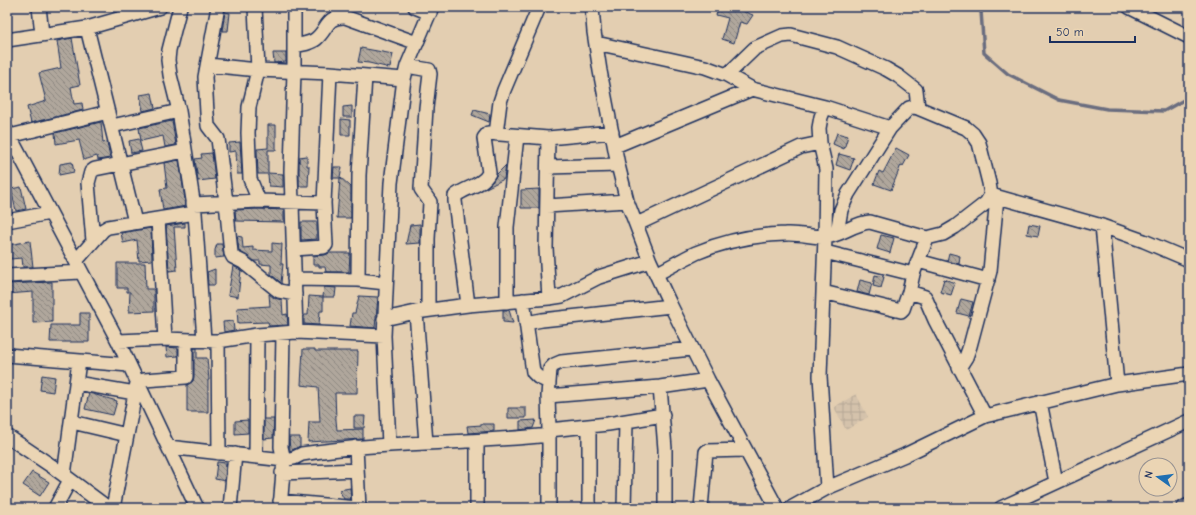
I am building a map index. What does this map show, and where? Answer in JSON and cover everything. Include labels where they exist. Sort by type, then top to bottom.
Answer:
[{"type":"street","points":[[39,7],[42,34]]},
{"type":"street","points":[[7,40],[87,28],[160,7]]},
{"type":"street","points":[[180,7],[169,50],[168,60],[170,75],[179,111],[194,209],[204,340]]},
{"type":"street","points":[[218,7],[205,77],[208,126],[218,139],[232,257],[243,262],[279,291],[295,294]]},
{"type":"street","points":[[255,7],[258,70],[249,107],[248,133],[250,179],[259,201]]},
{"type":"street","points":[[294,7],[291,171],[295,294],[289,332],[281,446],[283,466],[280,504],[358,508],[356,448]]},
{"type":"street","points":[[388,445],[384,319],[391,183],[406,73],[431,10],[415,7]]},
{"type":"street","points":[[496,134],[500,102],[504,90],[539,7]]},
{"type":"street","points":[[592,7],[600,71],[618,165],[627,201],[650,261],[692,349],[777,508]]},
{"type":"street","points":[[1129,7],[1143,10],[1189,37]]},
{"type":"street","points":[[294,46],[316,39],[331,19],[337,17],[345,17],[417,43]]},
{"type":"street","points":[[87,28],[135,222]]},
{"type":"street","points":[[727,75],[755,48],[782,36],[791,35],[837,47],[892,73],[916,90],[918,108]]},
{"type":"street","points":[[596,43],[705,67],[727,75],[752,88],[825,107],[890,128]]},
{"type":"street","points":[[208,65],[258,70],[365,76],[428,70],[430,74],[426,108],[421,189],[430,202],[422,311],[426,443]]},
{"type":"street","points":[[293,249],[326,246],[324,203],[330,73]]},
{"type":"street","points":[[358,280],[359,174],[365,76]]},
{"type":"street","points":[[615,146],[752,88]]},
{"type":"street","points":[[825,107],[819,128],[820,143],[826,169],[831,235]]},
{"type":"street","points":[[827,488],[820,376],[825,252],[843,202],[890,128],[909,108],[912,107],[918,108],[966,128],[973,134],[979,143],[989,183],[994,196],[990,271],[970,346],[966,357],[959,368]]},
{"type":"street","points":[[112,126],[179,111]]},
{"type":"street","points":[[108,112],[8,133],[118,341],[129,365],[136,388],[168,447],[197,508]]},
{"type":"street","points":[[468,305],[455,196],[482,182],[489,173],[484,138],[488,133],[548,138],[612,132]]},
{"type":"street","points":[[507,302],[507,227],[518,136]]},
{"type":"street","points":[[548,138],[546,248],[549,298]]},
{"type":"street","points":[[636,224],[801,147],[820,143]]},
{"type":"street","points":[[93,241],[88,183],[91,172],[95,169],[185,152]]},
{"type":"street","points":[[548,167],[618,165]]},
{"type":"street","points":[[994,196],[1102,226],[1189,260]]},
{"type":"street","points":[[656,274],[697,253],[725,243],[767,235],[831,235],[846,231],[863,222],[870,222],[927,238],[943,234],[955,227],[994,196]]},
{"type":"street","points":[[78,266],[93,241],[103,230],[108,227],[158,219],[226,202],[259,201],[324,203]]},
{"type":"street","points":[[547,206],[627,201]]},
{"type":"street","points":[[7,221],[50,213]]},
{"type":"street","points":[[158,219],[165,339]]},
{"type":"street","points":[[1102,226],[1117,384]]},
{"type":"street","points":[[823,292],[898,311],[903,309],[913,274],[927,238]]},
{"type":"street","points":[[825,252],[913,274]]},
{"type":"street","points":[[384,319],[422,311],[468,305],[562,296],[599,277],[650,261]]},
{"type":"street","points":[[918,261],[988,280]]},
{"type":"street","points":[[7,276],[78,266]]},
{"type":"street","points":[[294,279],[358,280],[386,283]]},
{"type":"street","points":[[909,292],[925,297],[959,368],[985,416]]},
{"type":"street","points":[[523,300],[534,372],[538,377],[549,382]]},
{"type":"street","points":[[526,323],[671,306]]},
{"type":"street","points":[[118,341],[165,339],[218,341],[257,334],[289,332],[384,336]]},
{"type":"street","points":[[256,457],[257,334]]},
{"type":"street","points":[[113,508],[136,388],[144,380],[186,377],[186,340]]},
{"type":"street","points":[[218,341],[219,453]]},
{"type":"street","points":[[549,508],[548,396],[550,369],[554,365],[561,362],[692,349]]},
{"type":"street","points":[[7,354],[129,365]]},
{"type":"street","points":[[55,508],[67,478],[79,361]]},
{"type":"street","points":[[791,508],[827,488],[905,456],[985,416],[1117,384],[1189,374]]},
{"type":"street","points":[[548,396],[660,387],[708,380]]},
{"type":"street","points":[[76,383],[136,388]]},
{"type":"street","points":[[660,387],[666,449],[665,508]]},
{"type":"street","points":[[1040,402],[1056,482]]},
{"type":"street","points":[[283,466],[302,454],[388,445],[477,441],[549,433],[663,415]]},
{"type":"street","points":[[1001,508],[1189,421]]},
{"type":"street","points":[[72,422],[127,435]]},
{"type":"street","points":[[624,508],[626,422]]},
{"type":"street","points":[[589,426],[589,508]]},
{"type":"street","points":[[7,436],[67,478],[101,506]]},
{"type":"street","points":[[477,441],[477,508]]},
{"type":"street","points":[[168,447],[256,457],[283,466],[357,470]]},
{"type":"street","points":[[701,508],[706,452],[745,450]]},
{"type":"street","points":[[230,508],[235,454]]},
{"type":"street","points":[[1183,508],[1189,505]]},
{"type":"shaded area","points":[[856,394],[868,417],[846,430],[834,407]]},
{"type":"building","points":[[719,7],[732,7],[753,15],[747,24],[740,22],[734,43],[722,39],[728,18],[716,15]]},
{"type":"building","points":[[225,12],[230,13],[228,31],[222,31]]},
{"type":"building","points":[[72,38],[80,85],[71,87],[74,104],[82,103],[83,110],[31,123],[27,107],[46,101],[39,73],[61,68],[57,41]]},
{"type":"building","points":[[361,48],[393,54],[390,68],[358,62]]},
{"type":"building","points":[[273,53],[286,53],[286,62],[274,63]]},
{"type":"building","points":[[152,93],[155,108],[143,111],[140,95]]},
{"type":"building","points":[[352,106],[352,117],[343,117],[343,107]]},
{"type":"building","points":[[474,110],[490,114],[489,122],[472,115]]},
{"type":"building","points":[[341,119],[350,120],[350,135],[341,135]]},
{"type":"building","points":[[172,121],[176,145],[165,147],[163,136],[141,141],[139,128]]},
{"type":"building","points":[[101,122],[103,143],[107,142],[110,158],[98,160],[97,156],[84,160],[79,140],[56,144],[55,133]]},
{"type":"building","points":[[268,125],[276,125],[276,150],[268,150],[268,173],[283,174],[283,187],[269,186],[268,174],[258,174],[257,149],[268,148]]},
{"type":"building","points":[[837,133],[848,136],[844,149],[833,144]]},
{"type":"building","points":[[139,139],[142,151],[131,153],[129,141]]},
{"type":"building","points":[[240,142],[242,174],[237,174],[236,151],[229,152],[229,143]]},
{"type":"building","points":[[896,148],[909,155],[903,166],[901,165],[891,190],[874,184],[879,171],[883,173]]},
{"type":"building","points":[[212,153],[215,179],[198,181],[195,159],[202,158],[201,154]]},
{"type":"building","points":[[839,154],[854,158],[850,170],[836,165]]},
{"type":"building","points":[[307,156],[307,166],[309,166],[308,186],[299,186],[299,157]]},
{"type":"building","points":[[179,160],[186,206],[163,210],[160,189],[167,188],[164,163]]},
{"type":"building","points":[[72,162],[74,172],[59,175],[60,164]]},
{"type":"building","points":[[506,165],[504,179],[484,189],[492,182],[497,174]]},
{"type":"building","points":[[334,167],[342,167],[340,177],[351,187],[351,218],[337,218],[340,178],[333,178]]},
{"type":"building","points":[[21,187],[26,209],[16,211],[11,189]]},
{"type":"building","points":[[539,189],[539,208],[521,208],[521,190]]},
{"type":"building","points":[[235,210],[284,210],[284,222],[236,221]]},
{"type":"building","points":[[301,222],[317,222],[317,239],[301,240]]},
{"type":"building","points":[[185,223],[185,227],[174,227],[177,270],[169,271],[166,226]]},
{"type":"building","points":[[420,224],[420,243],[406,244],[410,225]]},
{"type":"building","points":[[1029,224],[1040,226],[1038,236],[1027,234]]},
{"type":"building","points":[[151,228],[152,260],[139,261],[137,240],[123,243],[121,233]]},
{"type":"building","points":[[881,235],[894,238],[890,253],[877,249]]},
{"type":"building","points":[[237,236],[242,237],[243,248],[253,247],[253,250],[272,251],[272,243],[282,244],[281,264],[283,264],[281,283],[271,274],[271,265],[260,264],[260,261],[254,261],[239,251]]},
{"type":"building","points":[[30,241],[33,267],[23,267],[22,258],[10,259],[9,245]]},
{"type":"building","points":[[217,244],[222,244],[224,257],[215,258]]},
{"type":"building","points":[[329,253],[350,253],[349,272],[326,272],[325,267],[313,265],[313,256],[325,255]]},
{"type":"building","points":[[949,253],[960,256],[959,264],[947,261]]},
{"type":"building","points":[[117,263],[145,263],[146,289],[154,289],[154,311],[129,312],[130,292],[127,292],[127,288],[117,288]]},
{"type":"building","points":[[233,266],[241,270],[238,297],[228,295]]},
{"type":"building","points":[[215,269],[215,285],[208,285],[207,272]]},
{"type":"building","points":[[875,275],[884,277],[881,288],[873,286]]},
{"type":"building","points":[[944,279],[955,283],[951,295],[940,292]]},
{"type":"building","points":[[860,280],[872,283],[869,295],[857,292]]},
{"type":"building","points":[[52,282],[52,322],[33,323],[33,292],[7,294],[7,284]]},
{"type":"building","points":[[324,287],[336,288],[335,297],[323,297]]},
{"type":"building","points":[[269,294],[274,298],[282,300],[283,315],[287,314],[288,325],[269,326],[268,322],[238,323],[237,308],[270,306]]},
{"type":"building","points":[[309,296],[323,297],[323,311],[320,311],[319,325],[304,324],[304,315],[308,315]]},
{"type":"building","points":[[359,296],[378,297],[375,328],[350,326],[352,313],[355,313]]},
{"type":"building","points":[[961,299],[973,302],[969,316],[957,313]]},
{"type":"building","points":[[503,310],[509,310],[513,323],[503,322]]},
{"type":"building","points":[[80,313],[89,313],[89,342],[50,342],[51,325],[80,325]]},
{"type":"building","points":[[233,321],[234,330],[224,332],[223,322]]},
{"type":"building","points":[[166,347],[178,348],[178,356],[167,357]]},
{"type":"building","points":[[194,348],[197,348],[197,358],[207,358],[209,380],[208,412],[187,412],[187,385],[193,381],[194,377]]},
{"type":"building","points":[[303,349],[315,349],[315,351],[358,351],[357,393],[335,393],[336,420],[337,430],[363,429],[363,439],[308,442],[309,422],[320,422],[318,387],[301,385]]},
{"type":"building","points":[[42,375],[55,377],[53,392],[40,390]]},
{"type":"building","points":[[89,393],[117,401],[113,415],[85,409]]},
{"type":"building","points":[[508,408],[526,408],[526,418],[508,418]]},
{"type":"building","points":[[354,416],[365,416],[364,428],[354,428]]},
{"type":"building","points":[[264,419],[274,419],[273,438],[264,439]]},
{"type":"building","points":[[248,420],[248,433],[235,434],[235,421]]},
{"type":"building","points":[[536,420],[533,428],[520,430],[520,421]]},
{"type":"building","points":[[494,424],[494,431],[468,433],[467,426]]},
{"type":"building","points":[[289,437],[300,437],[300,446],[290,451]]},
{"type":"building","points":[[217,462],[226,463],[225,481],[215,479]]},
{"type":"building","points":[[32,472],[49,482],[40,496],[23,485]]},
{"type":"building","points":[[350,488],[351,499],[344,499],[339,490]]},
{"type":"waterway","points":[[970,7],[981,11],[984,53],[1008,74],[1059,100],[1107,109],[1164,111],[1189,97]]}]
